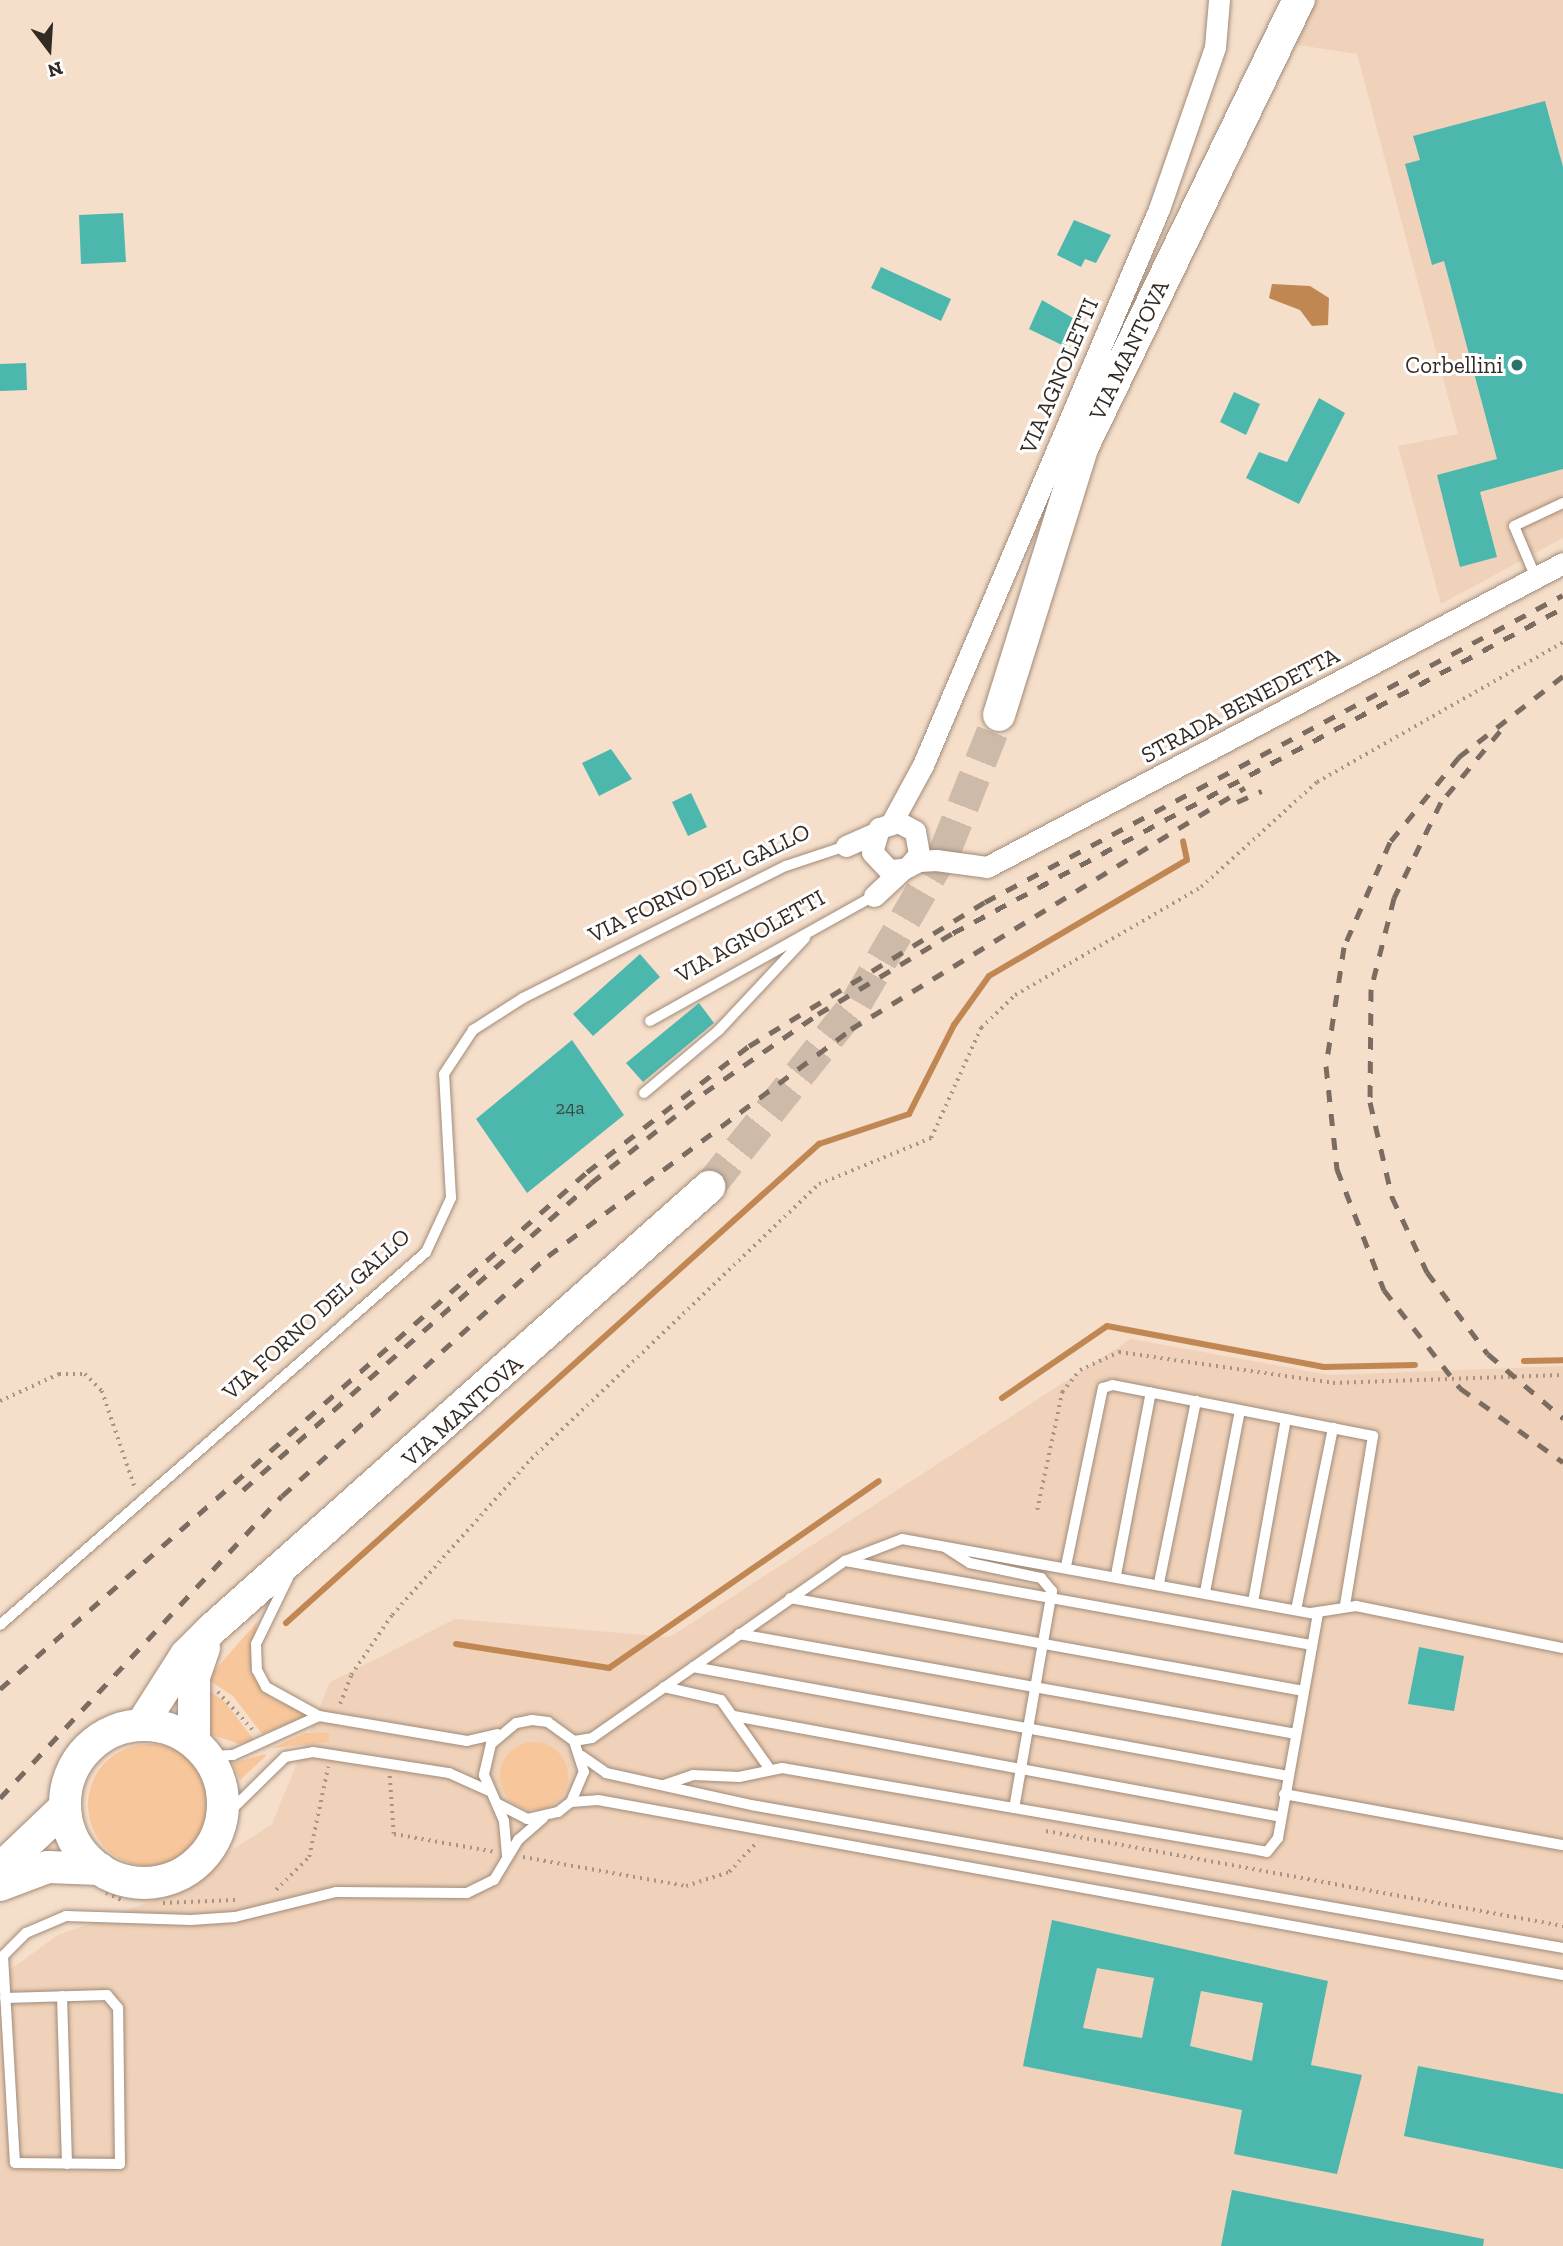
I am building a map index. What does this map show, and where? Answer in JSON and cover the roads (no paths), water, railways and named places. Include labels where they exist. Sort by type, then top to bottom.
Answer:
[{"type":"main road","name":"VIA MANTOVA","points":[[999,715],[1083,446],[1300,0]]},
{"type":"main road","name":"VIA MANTOVA","points":[[97,1879],[75,1843],[65,1807],[71,1772],[92,1744],[142,1724],[186,1655],[211,1630],[303,1552],[709,1187]]},
{"type":"main road","name":"VIA MANTOVA","points":[[0,1885],[48,1867],[97,1879],[144,1883],[174,1877],[209,1848],[221,1819],[221,1786],[200,1749],[194,1677],[211,1630]]},
{"type":"main road","points":[[142,1724],[200,1749]]},
{"type":"main road","points":[[0,1869],[65,1807]]},
{"type":"street","name":"VIA AGNOLETTI","points":[[874,896],[923,765],[1159,209],[1214,47],[1219,0]]},
{"type":"street","name":"STRADA BENEDETTA","points":[[889,852],[969,867],[1003,861],[1563,563]]},
{"type":"street","name":"VIA AGNOLETTI","points":[[889,852],[919,854],[916,835],[923,765]]},
{"type":"street","points":[[889,852],[916,835],[936,860]]},
{"type":"street","name":"VIA FORNO DEL GALLO","points":[[846,846],[889,852]]},
{"type":"lane","points":[[1536,578],[1514,526],[1563,503]]},
{"type":"lane","name":"VIA FORNO DEL GALLO","points":[[0,1625],[426,1252],[451,1198],[444,1074],[473,1030],[523,998],[786,866],[846,846]]},
{"type":"lane","name":"VIA AGNOLETTI","points":[[650,1021],[874,896]]},
{"type":"lane","points":[[644,1093],[719,1030],[812,931]]},
{"type":"lane","points":[[1066,1566],[1103,1388],[1150,1392],[1373,1436],[1374,1447],[1345,1605]]},
{"type":"lane","points":[[1116,1575],[1150,1392]]},
{"type":"lane","points":[[1160,1583],[1196,1401]]},
{"type":"lane","points":[[1205,1592],[1240,1410]]},
{"type":"lane","points":[[1253,1602],[1286,1419]]},
{"type":"lane","points":[[1296,1610],[1333,1428]]},
{"type":"lane","points":[[575,1741],[592,1738],[845,1561],[889,1540],[939,1543],[1296,1610],[1318,1613],[1345,1605],[1563,1648]]},
{"type":"lane","points":[[939,1543],[970,1563],[1041,1578],[1049,1583],[1051,1596],[1014,1808]]},
{"type":"lane","points":[[303,1552],[267,1614],[256,1644],[257,1670],[266,1686],[319,1716],[467,1741],[502,1732],[532,1720],[548,1722],[575,1741],[582,1756],[580,1788],[571,1802]]},
{"type":"lane","points":[[845,1561],[1312,1645]]},
{"type":"lane","points":[[790,1598],[1304,1691]]},
{"type":"lane","points":[[664,1786],[693,1775],[738,1777],[769,1768],[1014,1808],[1253,1853],[1276,1847],[1318,1613]]},
{"type":"lane","points":[[739,1634],[1296,1734]]},
{"type":"lane","points":[[693,1667],[1028,1726],[1288,1776]]},
{"type":"lane","points":[[664,1687],[721,1700],[769,1768]]},
{"type":"lane","points":[[200,1749],[233,1755],[319,1716]]},
{"type":"lane","points":[[734,1716],[1281,1817]]},
{"type":"lane","points":[[502,1732],[485,1759],[489,1791],[498,1804],[511,1814],[543,1818]]},
{"type":"lane","points":[[221,1819],[285,1757],[331,1753],[449,1773],[489,1791]]},
{"type":"lane","points":[[582,1756],[606,1773],[664,1786],[1563,1948]]},
{"type":"lane","points":[[1284,1794],[1563,1845]]},
{"type":"lane","points":[[5,1998],[107,1995],[118,2008],[120,2164],[15,2163],[1,1957],[26,1933],[66,1916],[191,1920],[235,1917],[336,1892],[467,1893],[494,1880],[507,1854],[543,1818],[571,1802],[598,1800],[1563,1975]]},
{"type":"lane","points":[[498,1804],[507,1854]]},
{"type":"lane","points":[[62,1997],[67,2164]]},
{"type":"waterway","points":[[286,1623],[819,1144],[909,1114],[954,1025],[989,976],[1187,860],[1183,841]]},
{"type":"waterway","points":[[1002,1398],[1107,1326],[1324,1367],[1415,1365]]},
{"type":"waterway","points":[[1524,1361],[1563,1360]]},
{"type":"waterway","points":[[456,1644],[609,1668],[879,1481]]},
{"type":"tunnel","points":[[709,1187],[857,1002],[945,851],[999,715]]},
{"type":"railway","points":[[0,1689],[587,1172],[749,1046],[985,902],[1563,595]]},
{"type":"railway","points":[[243,1490],[591,1183],[704,1093],[818,1014],[953,933],[1563,608]]},
{"type":"railway","points":[[1563,676],[1459,757],[1390,842],[1344,947],[1326,1066],[1337,1169],[1384,1290],[1460,1388],[1563,1462]]},
{"type":"railway","points":[[1500,731],[1441,802],[1394,898],[1371,989],[1370,1102],[1392,1197],[1427,1272],[1488,1354],[1563,1418]]},
{"type":"railway","points":[[0,1798],[282,1496],[548,1256],[851,1029],[1245,788]]},
{"type":"railway","points":[[1237,802],[1262,791]]},
{"type":"place","name":"Corbellini","points":[[1517,365]]}]
